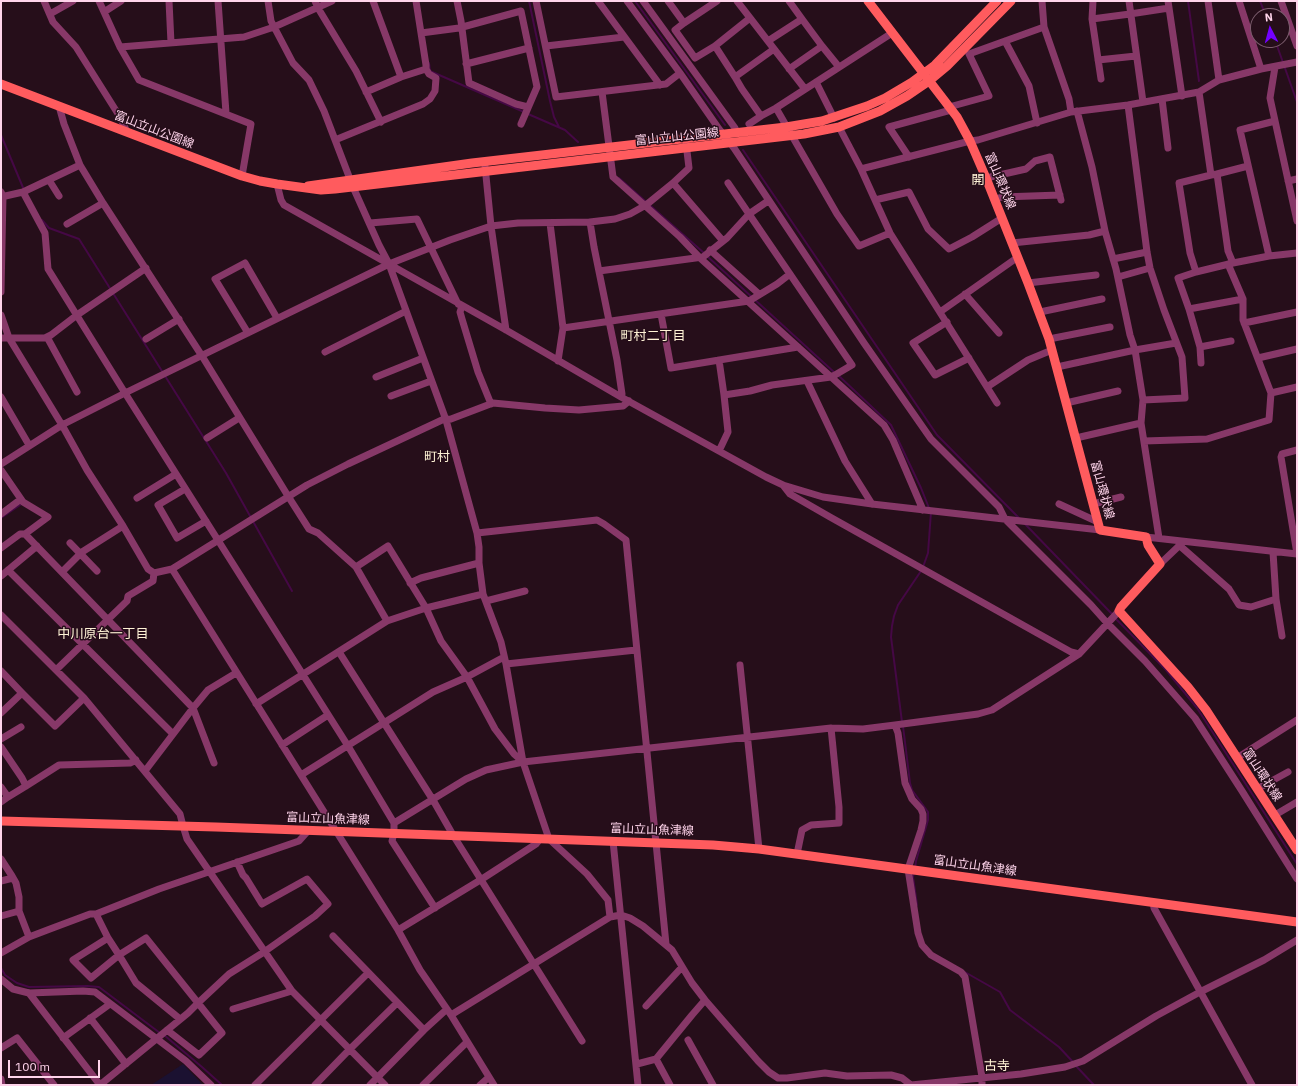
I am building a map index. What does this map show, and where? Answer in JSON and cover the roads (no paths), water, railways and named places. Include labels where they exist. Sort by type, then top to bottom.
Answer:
[{"type":"main road","name":"富山立山公園線","points":[[686,143],[730,143],[814,133],[839,127],[880,111],[907,96],[927,77],[935,65],[998,1]]},
{"type":"main road","name":"富山立山公園線","points":[[1,84],[242,176],[260,181],[302,187],[321,183],[351,184],[485,166],[686,143],[723,135],[816,123],[867,106],[947,66],[1011,1]]},
{"type":"main road","name":"富山環状線","points":[[870,2],[957,117],[970,141],[995,199],[1049,338],[1099,526],[1146,536]]},
{"type":"main road","points":[[1118,612],[1160,564],[1148,545],[1146,536]]},
{"type":"main road","name":"富山環状線","points":[[1118,612],[1188,687],[1206,710],[1297,849]]},
{"type":"main road","name":"富山立山魚津線","points":[[1,821],[336,831],[713,845],[797,854],[1297,922]]},
{"type":"street","points":[[44,1],[53,22],[76,47],[120,117],[127,132]]},
{"type":"street","points":[[50,14],[73,1]]},
{"type":"street","points":[[99,1],[120,47],[139,80],[251,124],[242,176]]},
{"type":"street","points":[[104,12],[120,1]]},
{"type":"street","points":[[168,1],[171,43]]},
{"type":"street","points":[[218,1],[226,113]]},
{"type":"street","points":[[268,1],[270,21],[293,63],[309,80],[324,111],[351,184],[389,264],[446,420],[477,533],[479,563],[484,594],[505,661],[523,762],[545,839],[586,874],[608,900],[610,917]]},
{"type":"street","points":[[120,47],[244,37],[274,27],[317,4],[332,1]]},
{"type":"street","points":[[372,1],[401,77]]},
{"type":"street","points":[[335,140],[423,104],[430,99],[435,91],[436,78],[429,74],[426,69],[416,1]]},
{"type":"street","points":[[457,1],[462,26],[469,83],[516,104],[528,107]]},
{"type":"street","points":[[536,1],[556,97],[666,84],[680,73]]},
{"type":"street","points":[[598,1],[660,85]]},
{"type":"street","points":[[627,1],[730,143],[864,343],[931,439],[999,507],[1005,519],[1109,622],[1195,718],[1297,879]]},
{"type":"street","points":[[643,1],[735,128]]},
{"type":"street","points":[[668,1],[684,23]]},
{"type":"street","points":[[737,1],[805,90]]},
{"type":"street","points":[[789,1],[822,46],[840,67]]},
{"type":"street","points":[[1042,1],[1044,27],[1092,167],[1105,231],[1118,277],[1130,335],[1135,350],[1143,400],[1141,423],[1159,538]]},
{"type":"street","points":[[1093,1],[1092,19],[1100,79]]},
{"type":"street","points":[[1128,1],[1143,102]]},
{"type":"street","points":[[1208,1],[1219,80]]},
{"type":"street","points":[[1239,1],[1261,69]]},
{"type":"street","points":[[1282,1],[1297,46]]},
{"type":"street","points":[[715,2],[675,30],[695,58],[715,46],[750,18]]},
{"type":"street","points":[[317,4],[356,70],[380,122]]},
{"type":"street","points":[[1092,19],[1130,14],[1169,4],[1182,96]]},
{"type":"street","points":[[421,33],[459,28],[521,11],[537,87],[521,124]]},
{"type":"street","points":[[768,41],[802,19]]},
{"type":"street","points":[[909,157],[889,126],[950,109],[989,96],[969,54],[1044,27]]},
{"type":"street","points":[[749,124],[805,90],[892,33]]},
{"type":"street","points":[[546,46],[624,37]]},
{"type":"street","points":[[1005,41],[1028,86],[1037,123]]},
{"type":"street","points":[[715,46],[761,116]]},
{"type":"street","points":[[789,70],[822,46]]},
{"type":"street","points":[[466,64],[529,48]]},
{"type":"street","points":[[735,77],[774,49]]},
{"type":"street","points":[[1098,60],[1136,56]]},
{"type":"street","points":[[861,169],[978,140],[1074,112],[1128,105],[1199,92],[1219,80],[1261,69],[1297,62]]},
{"type":"street","points":[[1275,67],[1270,98],[1297,221]]},
{"type":"street","points":[[366,92],[401,77],[426,69]]},
{"type":"street","points":[[816,82],[834,118]]},
{"type":"street","points":[[602,92],[613,177],[884,425],[893,440],[923,510]]},
{"type":"street","points":[[1144,441],[1207,439],[1269,420],[1271,393],[1243,320],[1243,299],[1230,264],[1199,92]]},
{"type":"street","points":[[1162,99],[1168,148]]},
{"type":"street","points":[[1128,105],[1150,268],[1182,357],[1185,398],[1143,400]]},
{"type":"street","points":[[59,106],[64,124],[80,165],[202,356],[288,496],[309,528],[318,533],[356,567],[387,621]]},
{"type":"street","points":[[776,108],[837,214],[860,246],[890,233]]},
{"type":"street","points":[[1269,256],[1240,130],[1275,121]]},
{"type":"street","points":[[839,127],[861,169],[890,233],[997,403]]},
{"type":"street","points":[[1,464],[29,445],[62,426],[125,393],[389,264],[491,226],[518,223],[590,222],[615,219],[630,214],[673,183],[689,168],[686,143]]},
{"type":"street","points":[[986,178],[1026,168],[1035,161],[1050,157],[1060,198],[1002,197],[995,199]]},
{"type":"street","points":[[1,292],[2,195],[23,192],[80,165]]},
{"type":"street","points":[[485,166],[491,226],[506,330]]},
{"type":"street","points":[[1196,272],[1190,253],[1179,183],[1248,166]]},
{"type":"street","points":[[1288,181],[1297,179]]},
{"type":"street","points":[[49,180],[59,196]]},
{"type":"street","points":[[673,183],[723,241]]},
{"type":"street","points":[[724,395],[750,391],[772,385],[830,377],[852,365],[728,183]]},
{"type":"street","points":[[277,184],[280,200],[284,205],[506,330],[621,397],[783,485],[823,497],[872,504],[1037,523],[1099,526]]},
{"type":"street","points":[[23,192],[45,233],[48,269],[348,746],[394,823],[394,834],[392,841],[435,908]]},
{"type":"street","points":[[875,200],[909,192],[928,229],[949,248],[972,237],[1002,218]]},
{"type":"street","points":[[599,271],[703,257],[727,238],[749,214],[768,201]]},
{"type":"street","points":[[67,224],[103,203]]},
{"type":"street","points":[[370,224],[417,219],[460,305],[460,312],[478,372],[491,404]]},
{"type":"street","points":[[590,222],[622,394],[621,397]]},
{"type":"street","points":[[550,223],[563,328],[558,360]]},
{"type":"street","points":[[1012,242],[1090,235],[1105,231]]},
{"type":"street","points":[[710,250],[759,294]]},
{"type":"street","points":[[1113,259],[1147,252]]},
{"type":"street","points":[[1201,363],[1200,347],[1178,278],[1230,264],[1269,256],[1297,253]]},
{"type":"street","points":[[940,312],[1018,257]]},
{"type":"street","points":[[248,333],[215,279],[245,263],[277,318]]},
{"type":"street","points":[[5,338],[45,338],[146,268]]},
{"type":"street","points":[[1118,277],[1150,268]]},
{"type":"street","points":[[563,328],[749,301],[777,284],[790,274]]},
{"type":"street","points":[[1028,283],[1096,275]]},
{"type":"street","points":[[965,294],[999,333]]},
{"type":"street","points":[[1040,312],[1102,299]]},
{"type":"street","points":[[1188,309],[1243,299]]},
{"type":"street","points":[[324,352],[406,311]]},
{"type":"street","points":[[1244,323],[1297,312]]},
{"type":"street","points":[[661,314],[671,368],[798,347]]},
{"type":"street","points":[[1,315],[5,338],[62,426],[87,470],[123,526],[148,569],[154,573],[172,568],[307,485],[442,420],[446,420],[494,403],[579,410],[623,406],[629,401]]},
{"type":"street","points":[[146,339],[178,319]]},
{"type":"street","points":[[947,322],[913,343],[935,375],[969,358]]},
{"type":"street","points":[[1049,338],[1110,327]]},
{"type":"street","points":[[47,337],[77,392]]},
{"type":"street","points":[[1200,347],[1231,341]]},
{"type":"street","points":[[1057,367],[1176,342]]},
{"type":"street","points":[[1258,358],[1297,349]]},
{"type":"street","points":[[987,388],[1028,360],[1052,350]]},
{"type":"street","points":[[376,377],[423,358]]},
{"type":"street","points":[[719,360],[728,432],[719,451]]},
{"type":"street","points":[[807,380],[846,461],[872,504]]},
{"type":"street","points":[[391,396],[431,381]]},
{"type":"street","points":[[1271,393],[1297,388]]},
{"type":"street","points":[[1066,403],[1118,391]]},
{"type":"street","points":[[1,397],[29,445]]},
{"type":"street","points":[[207,438],[239,418]]},
{"type":"street","points":[[1076,438],[1141,423]]},
{"type":"street","points":[[1146,536],[1181,543],[1297,554],[1294,523],[1281,457],[1282,454],[1297,450]]},
{"type":"street","points":[[1,470],[22,502],[48,517],[25,534],[20,534],[1,548]]},
{"type":"street","points":[[138,498],[176,474]]},
{"type":"street","points":[[783,485],[790,494],[830,517],[1071,652],[1079,654]]},
{"type":"street","points":[[186,489],[158,506],[177,538],[206,521]]},
{"type":"street","points":[[1093,504],[1121,497]]},
{"type":"street","points":[[1,514],[20,499]]},
{"type":"street","points":[[1059,504],[1099,526]]},
{"type":"street","points":[[477,533],[597,520],[626,540],[666,944]]},
{"type":"street","points":[[62,572],[81,554],[123,526]]},
{"type":"street","points":[[25,534],[193,708],[214,763]]},
{"type":"street","points":[[70,543],[97,571]]},
{"type":"street","points":[[1160,564],[1181,543]]},
{"type":"street","points":[[1181,543],[1229,589],[1239,606],[1251,607],[1276,599]]},
{"type":"street","points":[[1,576],[37,546]]},
{"type":"street","points":[[356,567],[388,546],[426,608],[441,641],[467,677],[495,729],[514,754],[523,762]]},
{"type":"street","points":[[1273,552],[1276,599],[1282,636]]},
{"type":"street","points":[[410,583],[421,578],[479,563]]},
{"type":"street","points":[[172,568],[236,673],[398,930],[420,970],[449,1012],[494,1085]]},
{"type":"street","points":[[8,570],[173,734]]},
{"type":"street","points":[[56,670],[108,620],[126,601],[128,596],[153,581],[154,573]]},
{"type":"street","points":[[486,601],[525,591]]},
{"type":"street","points":[[256,704],[387,621],[426,608],[484,594]]},
{"type":"street","points":[[394,823],[466,779],[486,770],[523,762],[831,728],[862,729],[978,714],[992,710],[1079,654],[1118,612]]},
{"type":"street","points":[[1,615],[84,698],[180,814],[187,839],[292,992],[385,1085]]},
{"type":"street","points":[[301,775],[433,692],[505,661],[636,650]]},
{"type":"street","points":[[339,652],[433,800],[453,835],[482,879],[582,1041]]},
{"type":"street","points":[[740,665],[759,849]]},
{"type":"street","points":[[1,671],[55,726],[84,698]]},
{"type":"street","points":[[145,771],[208,690],[236,673]]},
{"type":"street","points":[[1,713],[22,693]]},
{"type":"street","points":[[282,744],[328,716]]},
{"type":"street","points":[[1237,758],[1297,720]]},
{"type":"street","points":[[895,725],[898,732],[905,783],[912,799],[921,809],[923,814],[921,830],[908,869],[918,933],[922,945],[931,955],[961,972],[965,977],[982,1081]]},
{"type":"street","points":[[1,739],[21,727]]},
{"type":"street","points":[[797,854],[802,830],[811,825],[839,823],[839,807],[831,728]]},
{"type":"street","points":[[1,748],[26,786]]},
{"type":"street","points":[[1,802],[59,765],[130,763],[136,760]]},
{"type":"street","points":[[1257,789],[1288,772]]},
{"type":"street","points":[[1,787],[8,797]]},
{"type":"street","points":[[1275,815],[1297,802]]},
{"type":"street","points":[[1,953],[29,937],[90,914],[96,914],[158,889],[299,841],[308,831]]},
{"type":"street","points":[[398,930],[545,839]]},
{"type":"street","points":[[613,841],[638,1085]]},
{"type":"street","points":[[1,859],[13,878],[19,897],[20,911],[29,937]]},
{"type":"street","points":[[29,993],[100,1085],[158,1038],[229,974],[264,952],[315,916],[328,904],[307,880],[262,904],[243,875],[237,862]]},
{"type":"street","points":[[1,881],[13,878]]},
{"type":"street","points":[[1153,902],[1154,908],[1252,1085]]},
{"type":"street","points":[[1,916],[20,911]]},
{"type":"street","points":[[96,914],[108,938],[136,983],[180,1019]]},
{"type":"street","points":[[370,1085],[424,1030],[449,1012],[534,964],[610,917],[621,915],[630,918],[643,926],[672,950],[705,1000],[758,1061],[769,1072],[778,1078],[824,1073],[847,1076],[892,1075],[902,1078],[911,1085],[982,1081],[1065,1067],[1083,1061],[1156,1016],[1264,960],[1297,940]]},
{"type":"street","points":[[333,936],[424,1030]]},
{"type":"street","points":[[108,938],[73,960],[90,978],[118,955],[146,938],[222,1033],[199,1055],[166,1031]]},
{"type":"street","points":[[646,1006],[682,967]]},
{"type":"street","points":[[255,1085],[368,972]]},
{"type":"street","points":[[1,979],[13,989],[29,993],[95,992],[186,1060],[211,1085]]},
{"type":"street","points":[[233,1009],[292,992]]},
{"type":"street","points":[[637,1064],[656,1059],[705,1000]]},
{"type":"street","points":[[315,1085],[397,1003]]},
{"type":"street","points":[[63,1038],[110,1004]]},
{"type":"street","points":[[90,1018],[126,1064]]},
{"type":"street","points":[[1,1048],[18,1038],[54,1085]]},
{"type":"street","points":[[688,1040],[713,1085]]},
{"type":"street","points":[[423,1085],[467,1042]]},
{"type":"street","points":[[656,1059],[670,1085]]},
{"type":"street","points":[[480,1085],[489,1077]]},
{"type":"street","points":[[1,1079],[2,1085]]},
{"type":"waterway","points":[[529,1],[550,101],[554,117],[559,127]]},
{"type":"waterway","points":[[635,1],[725,125]]},
{"type":"waterway","points":[[1188,1],[1199,81]]},
{"type":"waterway","points":[[1260,1],[1263,8]]},
{"type":"waterway","points":[[1278,48],[1297,102]]},
{"type":"waterway","points":[[429,63],[430,71],[524,112]]},
{"type":"waterway","points":[[528,114],[565,130],[578,142]]},
{"type":"waterway","points":[[1,135],[24,190]]},
{"type":"waterway","points":[[743,150],[937,435],[1019,518]]},
{"type":"waterway","points":[[619,178],[704,253]]},
{"type":"waterway","points":[[42,220],[49,228],[79,239],[226,473],[292,591]]},
{"type":"waterway","points":[[707,256],[835,373]]},
{"type":"waterway","points":[[839,376],[891,425],[929,508]]},
{"type":"waterway","points":[[1,518],[20,505]]},
{"type":"waterway","points":[[923,567],[928,553],[931,512]]},
{"type":"waterway","points":[[1025,524],[1112,614]]},
{"type":"waterway","points":[[902,722],[891,637],[892,626],[898,605],[921,571]]},
{"type":"waterway","points":[[1115,618],[1166,670],[1197,708],[1297,864]]},
{"type":"waterway","points":[[903,726],[912,790],[928,812],[928,820],[915,868]]},
{"type":"waterway","points":[[914,872],[913,877],[917,905]]},
{"type":"waterway","points":[[1,968],[5,975],[17,983],[29,987],[99,987],[160,1033]]},
{"type":"waterway","points":[[963,971],[1000,992],[1010,1010],[1059,1047],[1073,1062]]},
{"type":"waterway","points":[[164,1035],[222,1085]]},
{"type":"waterway","points":[[1076,1066],[1094,1085]]},
{"type":"district","name":"開","points":[[978,180]]},
{"type":"district","name":"町村二丁目","points":[[653,336]]},
{"type":"district","name":"町村","points":[[437,457]]},
{"type":"district","name":"中川原台一丁目","points":[[103,634]]},
{"type":"district","name":"古寺","points":[[997,1066]]}]
